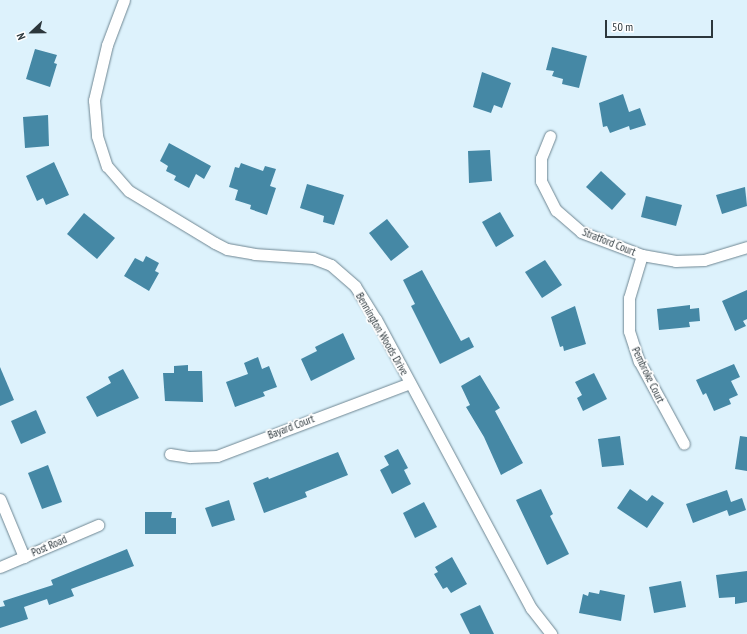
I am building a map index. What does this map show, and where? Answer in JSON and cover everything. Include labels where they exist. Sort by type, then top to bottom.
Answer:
[{"type":"street","name":"Bennington Woods Drive","points":[[124,0],[108,45],[94,100],[96,136],[102,156],[113,174],[139,198],[227,249],[254,254],[300,255],[331,265],[362,295],[531,608],[551,634]]},
{"type":"street","name":"Stratford Court","points":[[550,136],[543,149],[540,174],[544,189],[556,210],[587,235],[642,255],[694,261],[747,247]]},
{"type":"street","name":"Pembroke Court","points":[[642,255],[629,298],[629,331],[639,360],[684,444]]},
{"type":"street","name":"Bayard Court","points":[[170,454],[190,457],[216,456],[410,383]]},
{"type":"street","points":[[0,499],[24,557]]},
{"type":"street","name":"Post Road","points":[[0,567],[98,525]]},
{"type":"building","points":[[552,47],[587,56],[579,88],[562,84],[563,79],[552,76],[554,71],[546,70]]},
{"type":"building","points":[[35,49],[57,55],[54,63],[57,64],[50,87],[26,79]]},
{"type":"building","points":[[482,72],[511,83],[502,108],[494,105],[491,113],[473,107]]},
{"type":"building","points":[[623,94],[629,112],[640,108],[646,125],[630,130],[629,126],[610,133],[607,126],[603,127],[599,103]]},
{"type":"building","points":[[48,115],[49,146],[25,148],[23,117]]},
{"type":"building","points":[[169,143],[211,166],[204,179],[196,174],[189,188],[174,180],[176,176],[166,171],[168,166],[160,161]]},
{"type":"building","points":[[490,150],[492,181],[469,183],[468,151]]},
{"type":"building","points":[[54,162],[69,195],[46,205],[43,198],[37,201],[26,176]]},
{"type":"building","points":[[241,163],[263,171],[265,166],[276,169],[270,186],[276,188],[267,215],[250,209],[251,205],[235,200],[238,190],[229,187],[235,167],[239,168]]},
{"type":"building","points":[[601,171],[626,194],[612,210],[586,187]]},
{"type":"building","points":[[307,184],[344,195],[334,225],[323,222],[324,216],[300,208]]},
{"type":"building","points":[[745,187],[747,206],[722,214],[716,195]]},
{"type":"building","points":[[646,196],[682,205],[676,226],[641,217]]},
{"type":"building","points":[[500,212],[514,236],[496,247],[482,222]]},
{"type":"building","points":[[84,213],[115,238],[97,259],[67,234]]},
{"type":"building","points":[[387,219],[409,247],[391,261],[369,233]]},
{"type":"building","points":[[146,256],[159,263],[155,271],[159,273],[149,291],[124,276],[135,258],[143,262]]},
{"type":"building","points":[[545,260],[562,285],[542,298],[525,272]]},
{"type":"building","points":[[422,270],[461,341],[469,337],[474,347],[440,364],[411,306],[415,304],[403,280]]},
{"type":"building","points":[[747,290],[747,319],[743,321],[746,326],[735,331],[722,301]]},
{"type":"building","points":[[690,305],[690,309],[699,308],[700,321],[689,322],[690,327],[659,330],[657,309]]},
{"type":"building","points":[[575,306],[586,344],[564,351],[563,346],[560,347],[551,317]]},
{"type":"building","points":[[343,333],[355,359],[311,381],[301,359],[317,351],[315,347]]},
{"type":"building","points":[[258,357],[262,369],[269,366],[277,387],[263,392],[265,396],[235,407],[226,382],[248,374],[244,363]]},
{"type":"building","points":[[734,364],[740,377],[731,381],[738,395],[729,399],[731,404],[714,411],[706,393],[703,395],[696,380]]},
{"type":"building","points":[[188,365],[188,371],[202,371],[203,402],[165,401],[163,373],[174,373],[174,366]]},
{"type":"building","points":[[0,367],[14,400],[0,406]]},
{"type":"building","points":[[123,369],[139,398],[97,417],[86,397],[111,383],[108,377]]},
{"type":"building","points":[[594,373],[607,399],[583,411],[577,398],[582,395],[575,382]]},
{"type":"building","points":[[480,375],[500,408],[495,411],[523,463],[501,475],[484,437],[466,407],[470,405],[461,386]]},
{"type":"building","points":[[36,410],[46,433],[21,444],[11,421]]},
{"type":"building","points":[[620,436],[624,465],[602,467],[598,439]]},
{"type":"building","points":[[740,436],[747,437],[747,471],[735,469]]},
{"type":"building","points":[[398,449],[408,468],[404,470],[411,484],[392,494],[380,470],[389,465],[384,456]]},
{"type":"building","points":[[338,452],[348,475],[305,492],[307,497],[264,513],[253,483],[268,477],[269,479]]},
{"type":"building","points":[[48,465],[62,502],[42,509],[28,473]]},
{"type":"building","points":[[541,489],[553,514],[550,516],[569,554],[547,565],[516,500]]},
{"type":"building","points":[[630,489],[647,501],[652,495],[664,503],[647,528],[617,508]]},
{"type":"building","points":[[727,490],[731,502],[742,498],[746,510],[729,516],[727,510],[693,523],[686,504]]},
{"type":"building","points":[[229,500],[235,520],[212,527],[205,508]]},
{"type":"building","points":[[424,502],[437,527],[415,538],[403,513]]},
{"type":"building","points":[[145,512],[172,512],[171,518],[176,518],[176,534],[145,534]]},
{"type":"building","points":[[127,549],[134,566],[71,589],[74,596],[49,605],[47,599],[24,607],[28,619],[0,628],[0,607],[5,606],[3,601],[53,585],[51,580]]},
{"type":"building","points":[[452,557],[467,584],[451,593],[447,587],[443,589],[434,574],[438,572],[435,567]]},
{"type":"building","points":[[747,571],[747,602],[735,604],[735,597],[719,598],[716,575]]},
{"type":"building","points":[[681,581],[686,607],[654,613],[649,587]]},
{"type":"building","points":[[600,590],[625,595],[621,621],[579,613],[583,594],[588,596],[589,592],[599,594]]},
{"type":"building","points":[[480,605],[494,634],[470,634],[460,614]]}]
